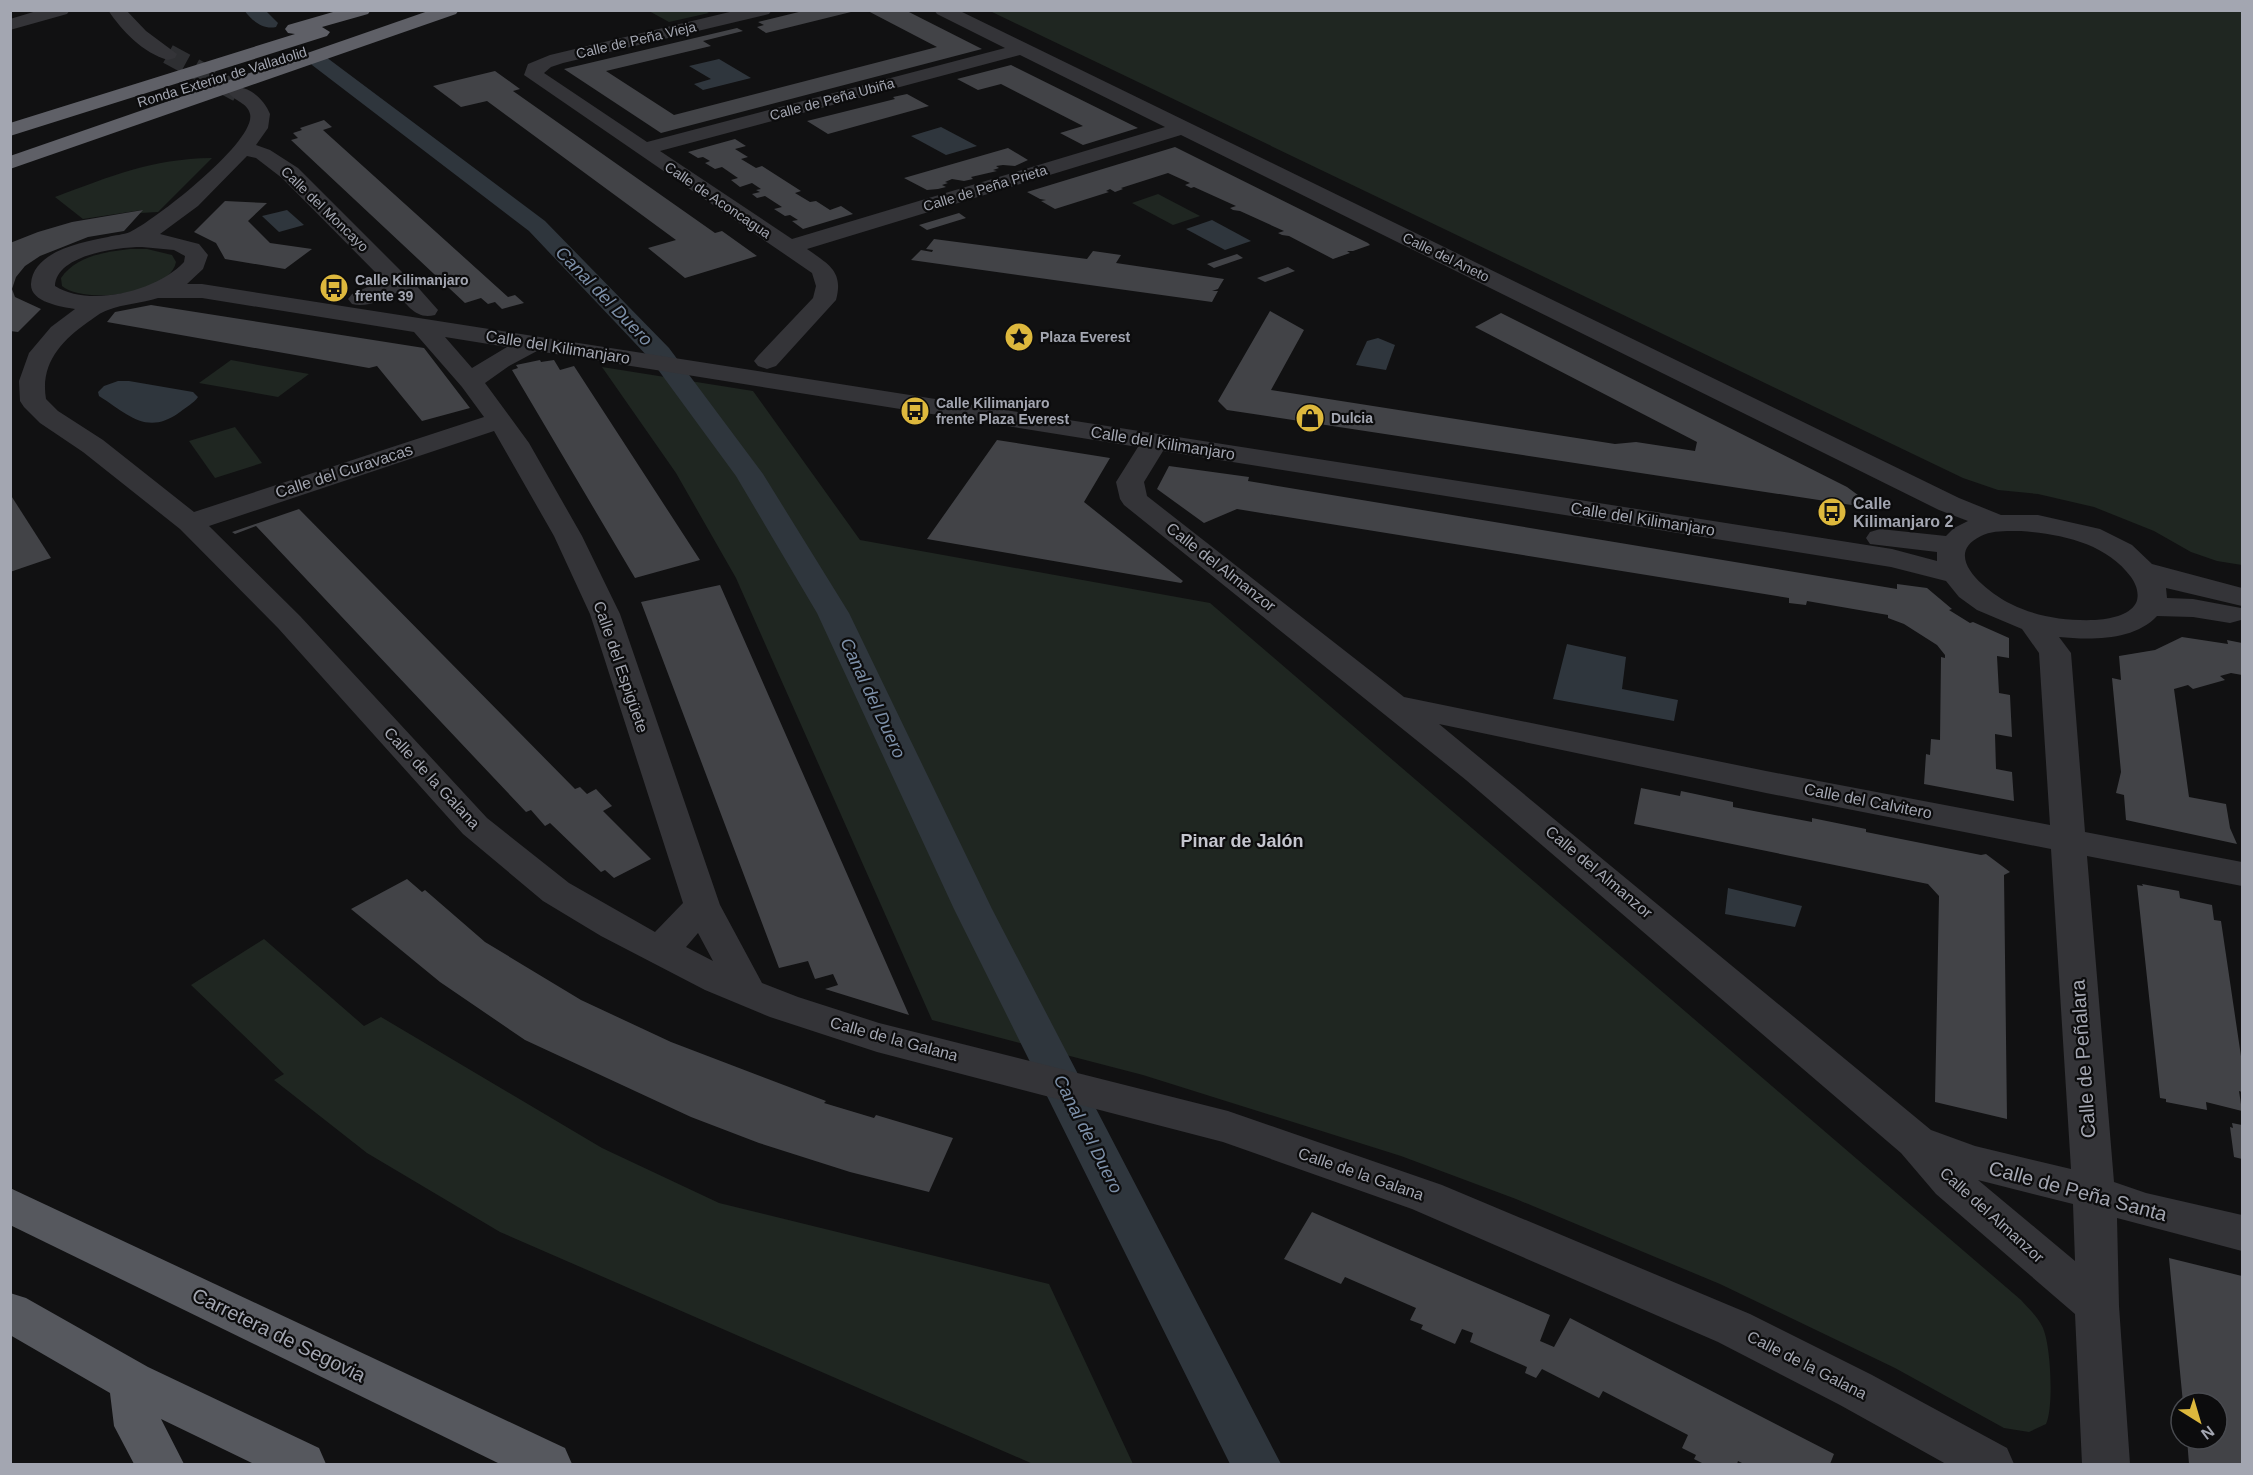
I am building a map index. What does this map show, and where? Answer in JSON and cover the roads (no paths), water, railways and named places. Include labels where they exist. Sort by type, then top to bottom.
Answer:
[{"type":"highway","name":"Ronda Exterior de Valladolid","points":[[10,145],[434,10]]},
{"type":"highway","points":[[10,163],[450,10]]},
{"type":"highway","name":"Ronda Exterior de Valladolid","points":[[10,130],[371,12]]},
{"type":"highway","points":[[68,92],[371,12]]},
{"type":"highway","name":"Carretera de Segovia","points":[[10,1205],[548,1464]]},
{"type":"highway","points":[[10,1312],[132,1382],[302,1464]]},
{"type":"highway","points":[[132,1382],[138,1426],[160,1464]]},
{"type":"street","points":[[10,25],[61,10]]},
{"type":"street","points":[[117,10],[129,27],[141,38],[168,54]]},
{"type":"street","name":"Calle de Peña Vieja","points":[[544,63],[763,10]]},
{"type":"street","name":"Calle del Aneto","points":[[943,10],[1949,504],[1970,543]]},
{"type":"street","name":"Calle de Peña Ubiña","points":[[644,149],[1021,49]]},
{"type":"street","name":"Calle de Aconcagua","points":[[544,63],[535,68],[534,75],[822,270],[828,286],[824,300],[767,362]]},
{"type":"street","points":[[69,313],[43,289],[41,280],[49,268],[64,258],[85,249],[133,240],[167,229],[245,148],[259,128],[261,118],[258,108],[238,92]]},
{"type":"street","name":"Calle de Peña Prieta","points":[[788,248],[1183,128]]},
{"type":"street","name":"Calle del Moncayo","points":[[245,148],[264,154],[290,173],[398,279],[424,318]]},
{"type":"street","points":[[167,229],[178,243],[191,249],[196,256],[193,268]]},
{"type":"street","name":"Calle de la Galana","points":[[193,268],[178,281],[156,291],[103,302],[69,313],[41,354],[31,378],[33,401],[50,417],[93,446],[190,523],[289,622],[475,826],[556,892],[657,950],[749,994],[877,1037],[1228,1127],[1438,1202],[1734,1328],[1856,1390],[1990,1464]]},
{"type":"street","name":"Calle del Kilimanjaro","points":[[193,268],[223,278],[360,300],[533,344],[596,344]]},
{"type":"street","points":[[360,300],[386,290],[398,279]]},
{"type":"street","name":"Calle del Kilimanjaro","points":[[156,291],[202,291],[424,318],[596,344],[1155,442],[1892,558],[1970,543],[2038,523],[2076,531],[2120,551],[2143,571],[2185,584],[2242,597]]},
{"type":"street","name":"Calle del Espigüete","points":[[424,318],[516,443],[568,536],[605,614],[702,905],[749,994]]},
{"type":"street","points":[[471,382],[487,367],[533,344]]},
{"type":"street","name":"Calle del Kilimanjaro","points":[[697,360],[767,362],[1112,419],[1892,540],[1970,543]]},
{"type":"street","name":"Calle del Curavacas","points":[[190,523],[499,421]]},
{"type":"street","name":"Calle del Almanzor","points":[[1155,442],[1130,482],[1134,499],[1478,772],[1916,1141],[1951,1182],[2097,1306]]},
{"type":"street","name":"Calle del Kilimanjaro","points":[[1970,543],[1963,585],[1989,605],[2033,622],[2067,641]]},
{"type":"street","points":[[2067,641],[2136,619],[2149,607],[2152,590],[2143,571]]},
{"type":"street","points":[[2149,607],[2193,608],[2242,616]]},
{"type":"street","name":"Calle de Peñalara","points":[[2067,641],[2068,840],[2097,1236],[2097,1306],[2106,1464]]},
{"type":"street","name":"Calle del Calvitero","points":[[1394,705],[2242,874]]},
{"type":"street","points":[[1478,772],[1476,746],[1494,726]]},
{"type":"street","points":[[657,950],[674,937],[702,905]]},
{"type":"street","name":"Calle de Peña Santa","points":[[1916,1141],[1971,1162],[2093,1192],[2146,1210],[2242,1233]]},
{"type":"waterway","name":"Canal del Duero","points":[[253,10],[269,23]]},
{"type":"waterway","name":"Canal del Duero","points":[[319,61],[537,226],[660,354],[749,474],[833,613],[973,909],[1256,1464]]},
{"type":"tunnel","points":[[168,54],[238,92]]},
{"type":"place","name":"Calle Kilimanjaro frente 39","points":[[334,288]]},
{"type":"place","name":"Plaza Everest","points":[[1019,337]]},
{"type":"place","name":"Calle Kilimanjaro frente Plaza Everest","points":[[915,411]]},
{"type":"place","name":"Dulcia","points":[[1310,418]]},
{"type":"place","name":"Calle Kilimanjaro 2","points":[[1832,512]]},
{"type":"district","name":"Pinar de Jalón","points":[[1242,841]]}]
